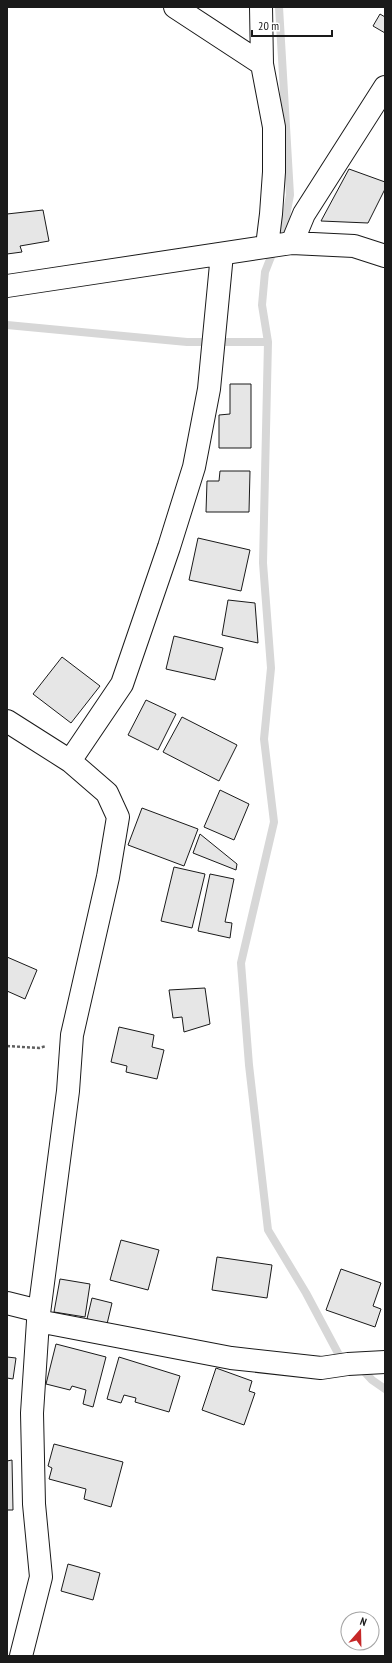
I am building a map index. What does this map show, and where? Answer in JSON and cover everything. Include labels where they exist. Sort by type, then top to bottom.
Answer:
[{"type":"street","points":[[175,7],[262,64]]},
{"type":"street","points":[[261,7],[262,64],[274,127],[273,186],[267,246]]},
{"type":"street","points":[[292,243],[304,214],[385,88]]},
{"type":"street","points":[[7,286],[292,243],[354,246],[385,256]]},
{"type":"street","points":[[70,761],[122,684],[169,547],[194,467],[210,388],[222,254]]},
{"type":"street","points":[[7,721],[23,733],[70,761],[108,793],[118,817],[108,877],[72,1035],[68,1091],[38,1316],[32,1413],[34,1504],[41,1577],[21,1656]]},
{"type":"street","points":[[7,1302],[38,1316],[231,1358],[321,1368],[385,1362]]},
{"type":"path","points":[[7,1046],[39,1048],[72,1035]]},
{"type":"building","points":[[380,14],[385,17],[385,33],[373,26]]},
{"type":"building","points":[[349,169],[385,182],[385,189],[368,223],[321,221]]},
{"type":"building","points":[[43,210],[49,241],[20,246],[22,252],[7,254],[7,214]]},
{"type":"building","points":[[230,384],[251,384],[251,448],[219,448],[219,415],[230,414]]},
{"type":"building","points":[[220,471],[250,471],[249,512],[206,512],[207,481],[219,481]]},
{"type":"building","points":[[198,538],[250,550],[241,591],[189,580]]},
{"type":"building","points":[[228,600],[255,603],[258,643],[222,635]]},
{"type":"building","points":[[174,636],[223,648],[215,680],[166,669]]},
{"type":"building","points":[[62,657],[100,686],[71,723],[33,694]]},
{"type":"building","points":[[146,700],[176,714],[158,750],[128,735]]},
{"type":"building","points":[[182,717],[237,745],[219,781],[163,752]]},
{"type":"building","points":[[220,790],[249,804],[234,840],[204,827]]},
{"type":"building","points":[[142,808],[198,829],[184,866],[128,845]]},
{"type":"building","points":[[200,834],[237,864],[236,870],[193,853]]},
{"type":"building","points":[[174,867],[205,874],[192,928],[161,921]]},
{"type":"building","points":[[210,874],[234,879],[225,922],[232,923],[230,938],[198,931]]},
{"type":"building","points":[[7,957],[37,970],[25,999],[7,991]]},
{"type":"building","points":[[205,988],[210,1024],[184,1032],[182,1017],[173,1018],[169,990]]},
{"type":"building","points":[[119,1027],[154,1035],[152,1047],[164,1050],[157,1079],[126,1072],[127,1066],[111,1062]]},
{"type":"building","points":[[121,1240],[159,1250],[148,1290],[110,1280]]},
{"type":"building","points":[[217,1257],[272,1265],[267,1298],[212,1290]]},
{"type":"building","points":[[341,1269],[381,1283],[373,1306],[381,1309],[375,1327],[326,1310]]},
{"type":"building","points":[[60,1279],[90,1284],[85,1317],[54,1312]]},
{"type":"building","points":[[92,1298],[112,1303],[107,1324],[87,1319]]},
{"type":"building","points":[[56,1344],[106,1357],[93,1407],[83,1404],[86,1390],[72,1386],[70,1390],[46,1384]]},
{"type":"building","points":[[7,1357],[16,1358],[13,1379],[7,1378]]},
{"type":"building","points":[[119,1357],[180,1376],[169,1412],[135,1402],[136,1398],[124,1395],[121,1403],[107,1399]]},
{"type":"building","points":[[216,1368],[252,1381],[249,1391],[255,1393],[244,1425],[202,1410]]},
{"type":"building","points":[[54,1444],[123,1462],[111,1507],[84,1499],[86,1489],[49,1479],[52,1468],[48,1466]]},
{"type":"building","points":[[12,1460],[13,1510],[7,1510],[7,1461]]},
{"type":"building","points":[[68,1564],[100,1573],[93,1600],[61,1591]]},
{"type":"waterway","points":[[279,7],[290,195],[285,221],[265,272],[262,305],[268,342],[263,563],[271,668],[264,739],[274,822],[241,963],[249,1065],[268,1230],[306,1293],[339,1355],[347,1359]]},
{"type":"waterway","points":[[7,325],[187,342],[268,342]]},
{"type":"waterway","points":[[360,1367],[372,1380],[385,1389]]}]
